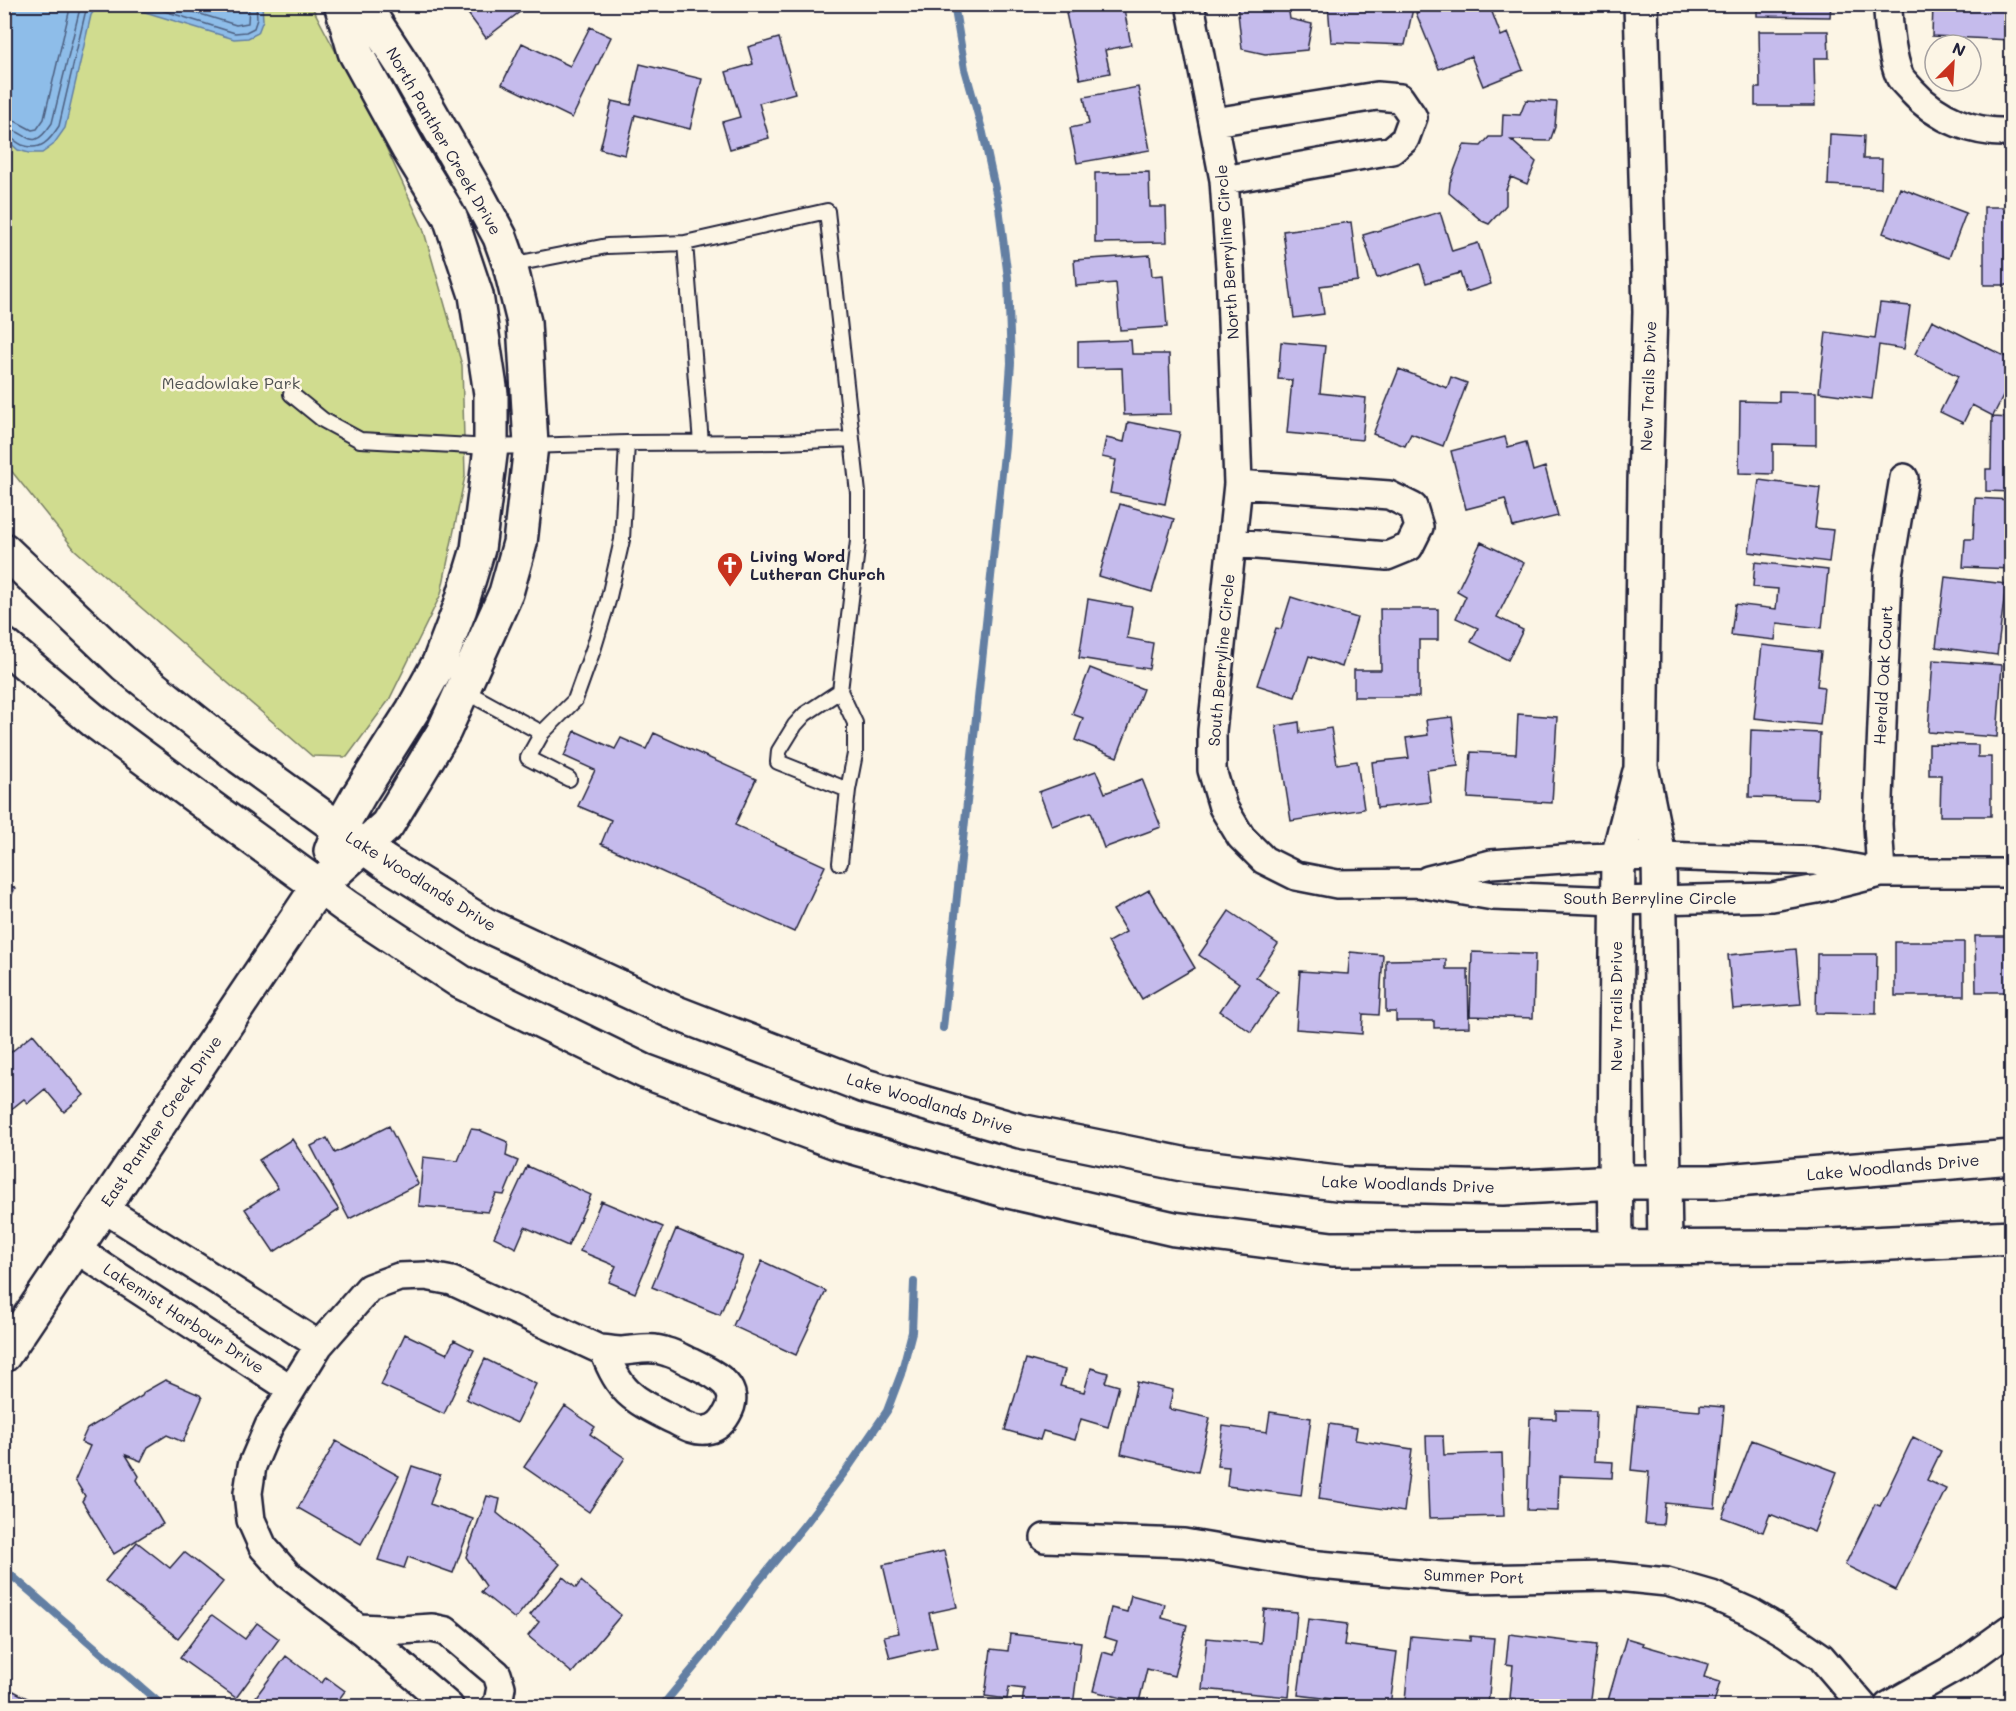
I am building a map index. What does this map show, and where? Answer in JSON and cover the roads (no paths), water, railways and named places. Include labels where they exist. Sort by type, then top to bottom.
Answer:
[{"type":"main road","name":"North Panther Creek Drive","points":[[318,887],[351,838],[375,768],[413,710],[439,663],[460,608],[478,549],[491,447],[491,394],[476,295],[450,217],[409,150],[355,52],[340,4]]},
{"type":"main road","name":"North Panther Creek Drive","points":[[351,838],[387,825],[444,731],[463,690],[506,593],[520,543],[531,445],[524,321],[510,265],[500,237],[406,70],[372,18],[359,4]]},
{"type":"main road","name":"New Trails Drive","points":[[1641,4],[1650,312],[1641,767],[1659,856],[1665,1246]]},
{"type":"main road","name":"Lake Woodlands Drive","points":[[4,550],[125,665],[240,757],[351,838],[486,925],[671,1011],[865,1086],[1020,1131],[1187,1164],[1345,1184],[1503,1188],[1615,1182],[1734,1180],[2012,1157]]},
{"type":"main road","points":[[4,645],[93,720],[318,887],[461,982],[644,1071],[836,1142],[1004,1190],[1174,1229],[1332,1249],[1810,1247],[2012,1237]]},
{"type":"main road","name":"New Trails Drive","points":[[1616,1247],[1618,857],[1641,767]]},
{"type":"main road","name":"East Panther Creek Drive","points":[[4,1355],[318,887]]},
{"type":"street","name":"North Berryline Circle","points":[[1190,4],[1224,180],[1234,359]]},
{"type":"street","points":[[1888,4],[1888,29],[1901,78],[1923,103],[1952,121],[1992,133],[2012,132]]},
{"type":"street","points":[[1214,122],[1377,96],[1400,99],[1413,117],[1405,140],[1392,150],[1224,180]]},
{"type":"street","name":"South Berryline Circle","points":[[1234,359],[1238,484],[1212,731],[1212,770],[1223,807],[1241,837],[1264,860],[1296,876],[1336,884],[1418,883],[1493,896],[1617,901],[1772,897],[1881,873]]},
{"type":"street","name":"Herald Oak Court","points":[[1881,873],[1878,824],[1888,574],[1904,478]]},
{"type":"street","points":[[1233,543],[1387,556],[1409,547],[1419,527],[1413,507],[1389,495],[1238,484]]},
{"type":"street","name":"South Berryline Circle","points":[[1418,883],[1491,864],[1659,856],[1814,861],[1881,873],[2012,873]]},
{"type":"street","points":[[104,1208],[305,1367]]},
{"type":"street","name":"Lakemist Harbour Drive","points":[[76,1249],[305,1367]]},
{"type":"street","points":[[449,1707],[359,1628],[287,1574],[262,1547],[251,1520],[248,1493],[252,1466],[269,1426],[305,1367],[369,1288],[399,1277],[426,1276],[452,1281],[477,1291],[599,1349],[604,1351],[613,1375],[627,1393],[647,1406],[694,1429],[707,1430],[720,1425],[729,1412],[732,1398],[727,1383],[714,1374],[666,1351],[642,1348],[621,1351],[599,1349]]},
{"type":"street","name":"Summer Port","points":[[1045,1538],[1184,1543],[1308,1564],[1474,1579],[1608,1576],[1667,1582],[1712,1595],[1750,1612],[1786,1633],[1821,1657],[1863,1707]]},
{"type":"street","points":[[359,1628],[401,1630],[432,1628],[446,1631],[496,1674],[501,1687],[495,1707]]},
{"type":"street","points":[[1888,1707],[1962,1664],[2012,1628]]},
{"type":"lane","points":[[510,265],[607,246],[685,243],[827,212],[858,493],[858,541],[840,691],[855,723],[855,754],[848,790],[840,863]]},
{"type":"lane","points":[[685,243],[702,443]]},
{"type":"lane","points":[[291,394],[323,420],[360,440],[491,447],[852,439]]},
{"type":"lane","points":[[569,778],[528,758],[542,733],[575,700],[608,601],[622,540],[627,443]]},
{"type":"lane","points":[[463,690],[542,733]]},
{"type":"lane","points":[[840,691],[805,714],[795,725],[779,751],[778,762],[848,790]]},
{"type":"water","points":[[5,4],[98,5],[91,15],[65,128],[53,145],[42,153],[18,150],[5,138]]},
{"type":"water","points":[[122,5],[262,5],[263,20],[258,33],[248,38],[234,39]]},
{"type":"waterway","points":[[943,1028],[1005,445],[1011,363],[1008,278],[999,207],[983,133],[965,69],[954,4]]},
{"type":"waterway","points":[[662,1706],[806,1523],[887,1411],[901,1374],[912,1332],[914,1282]]},
{"type":"waterway","points":[[4,1569],[163,1706]]},
{"type":"place","name":"Living Word Lutheran Church","points":[[730,588]]},
{"type":"park label","name":"Meadowlake Park","points":[[231,383]]}]
